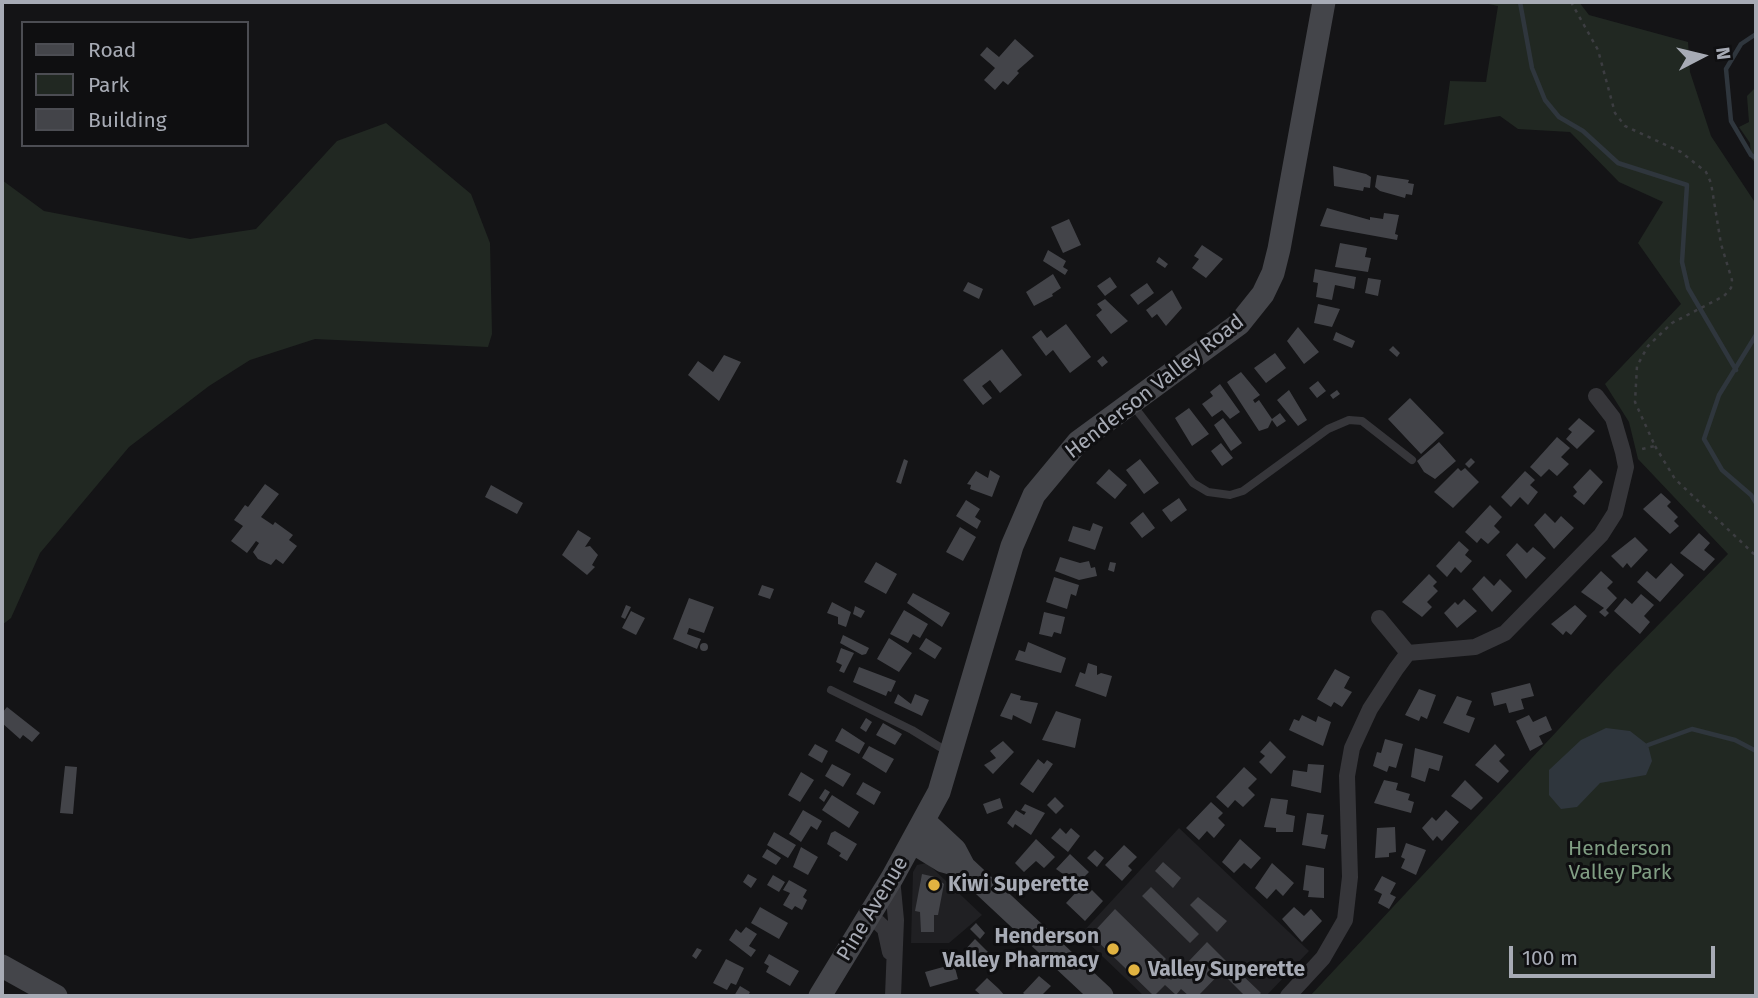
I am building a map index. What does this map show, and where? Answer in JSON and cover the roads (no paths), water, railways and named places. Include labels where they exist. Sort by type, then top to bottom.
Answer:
[{"type":"street","name":"Henderson Valley Road","points":[[924,821],[939,792],[1012,546],[1034,495],[1078,442],[1239,324],[1263,294],[1273,272],[1279,248],[1324,2]]},
{"type":"street","points":[[1408,653],[1475,647],[1498,638],[1601,535],[1615,513],[1626,467],[1620,435],[1613,418],[1597,396]]},
{"type":"street","points":[[1379,618],[1408,653]]},
{"type":"street","points":[[1288,996],[1323,958],[1345,920],[1350,877],[1347,776],[1352,748],[1370,709],[1408,653]]},
{"type":"street","points":[[924,821],[955,850],[964,867],[1102,996]]},
{"type":"street","name":"Pine Avenue","points":[[820,996],[924,821]]},
{"type":"street","points":[[912,842],[943,861],[964,867]]},
{"type":"street","points":[[892,878],[897,920],[893,989]]},
{"type":"street","points":[[870,915],[885,929],[893,989]]},
{"type":"street","points":[[2,966],[57,996]]},
{"type":"lane","points":[[1131,403],[1193,483],[1208,492],[1230,495],[1243,491],[1328,429],[1349,421],[1362,421],[1412,460]]},
{"type":"lane","points":[[831,690],[912,730],[950,753]]},
{"type":"waterway","points":[[1520,2],[1532,68],[1545,100],[1559,117],[1583,131],[1618,163],[1687,185],[1682,262],[1688,288],[1736,370]]},
{"type":"waterway","points":[[1756,34],[1741,44],[1726,69],[1731,121],[1751,155],[1756,158]]},
{"type":"waterway","points":[[1756,335],[1719,395],[1704,439],[1722,470],[1751,495],[1756,503]]},
{"type":"waterway","points":[[1648,745],[1692,729],[1735,740],[1756,751]]},
{"type":"place","name":"Kiwi Superette","points":[[934,885]]},
{"type":"place","name":"Henderson Valley Pharmacy","points":[[1113,949]]},
{"type":"place","name":"Valley Superette","points":[[1134,970]]},
{"type":"park label","name":"Henderson Valley Park","points":[[1620,861]]}]
